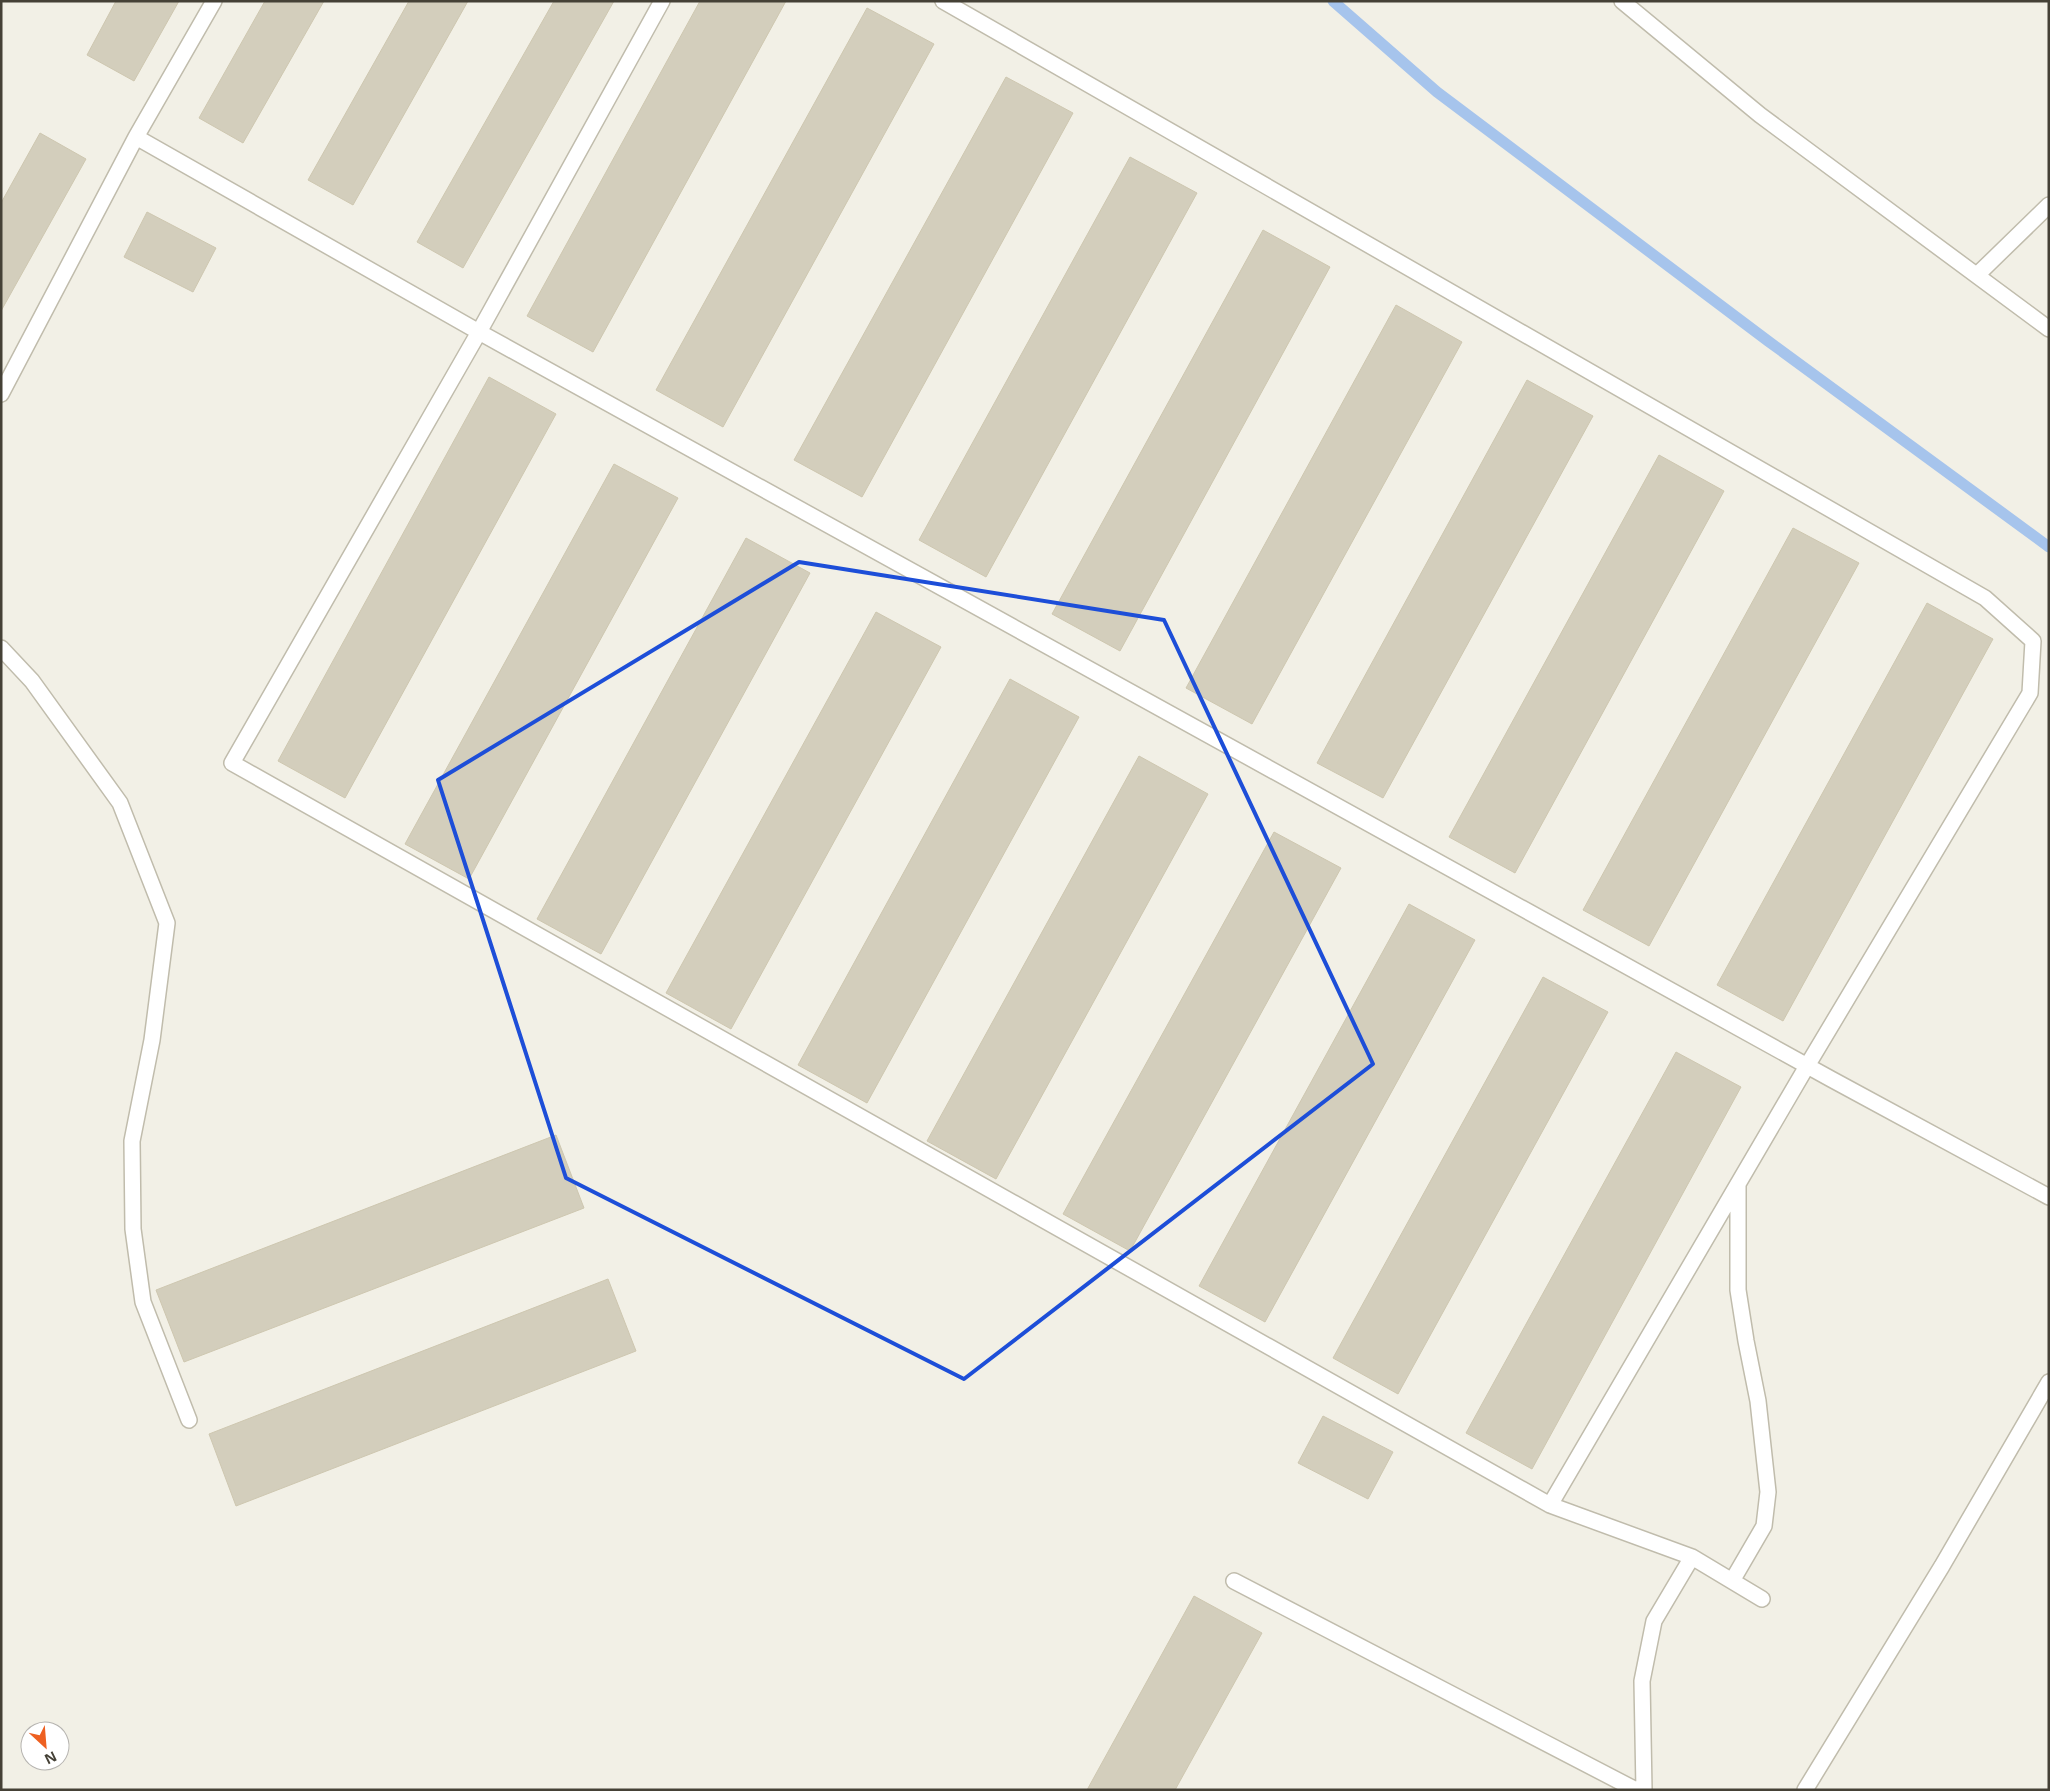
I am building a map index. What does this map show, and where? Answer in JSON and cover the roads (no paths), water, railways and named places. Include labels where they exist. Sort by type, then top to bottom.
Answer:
[{"type":"lane","points":[[1,394],[136,137],[214,1]]},
{"type":"lane","points":[[662,1],[479,332],[232,763],[1550,1506],[1692,1557],[1762,1599]]},
{"type":"lane","points":[[943,1],[1985,598],[2033,641],[2030,693],[1806,1066],[1550,1506]]},
{"type":"lane","points":[[1622,1],[1760,115],[2049,328]]},
{"type":"lane","points":[[136,137],[479,332],[1806,1066],[2049,1197]]},
{"type":"lane","points":[[1977,275],[2049,205]]},
{"type":"lane","points":[[1,648],[32,681],[120,803],[167,923],[152,1040],[132,1141],[133,1230],[143,1302],[189,1420]]},
{"type":"lane","points":[[1732,1581],[1764,1526],[1768,1492],[1758,1401],[1738,1290],[1738,1182]]},
{"type":"lane","points":[[1805,1790],[1942,1566],[2049,1382]]},
{"type":"lane","points":[[1644,1790],[1642,1681],[1654,1621],[1692,1557]]},
{"type":"lane","points":[[1234,1581],[1636,1790]]},
{"type":"waterway","points":[[1333,1],[1437,92],[1768,341],[2049,547]]}]
